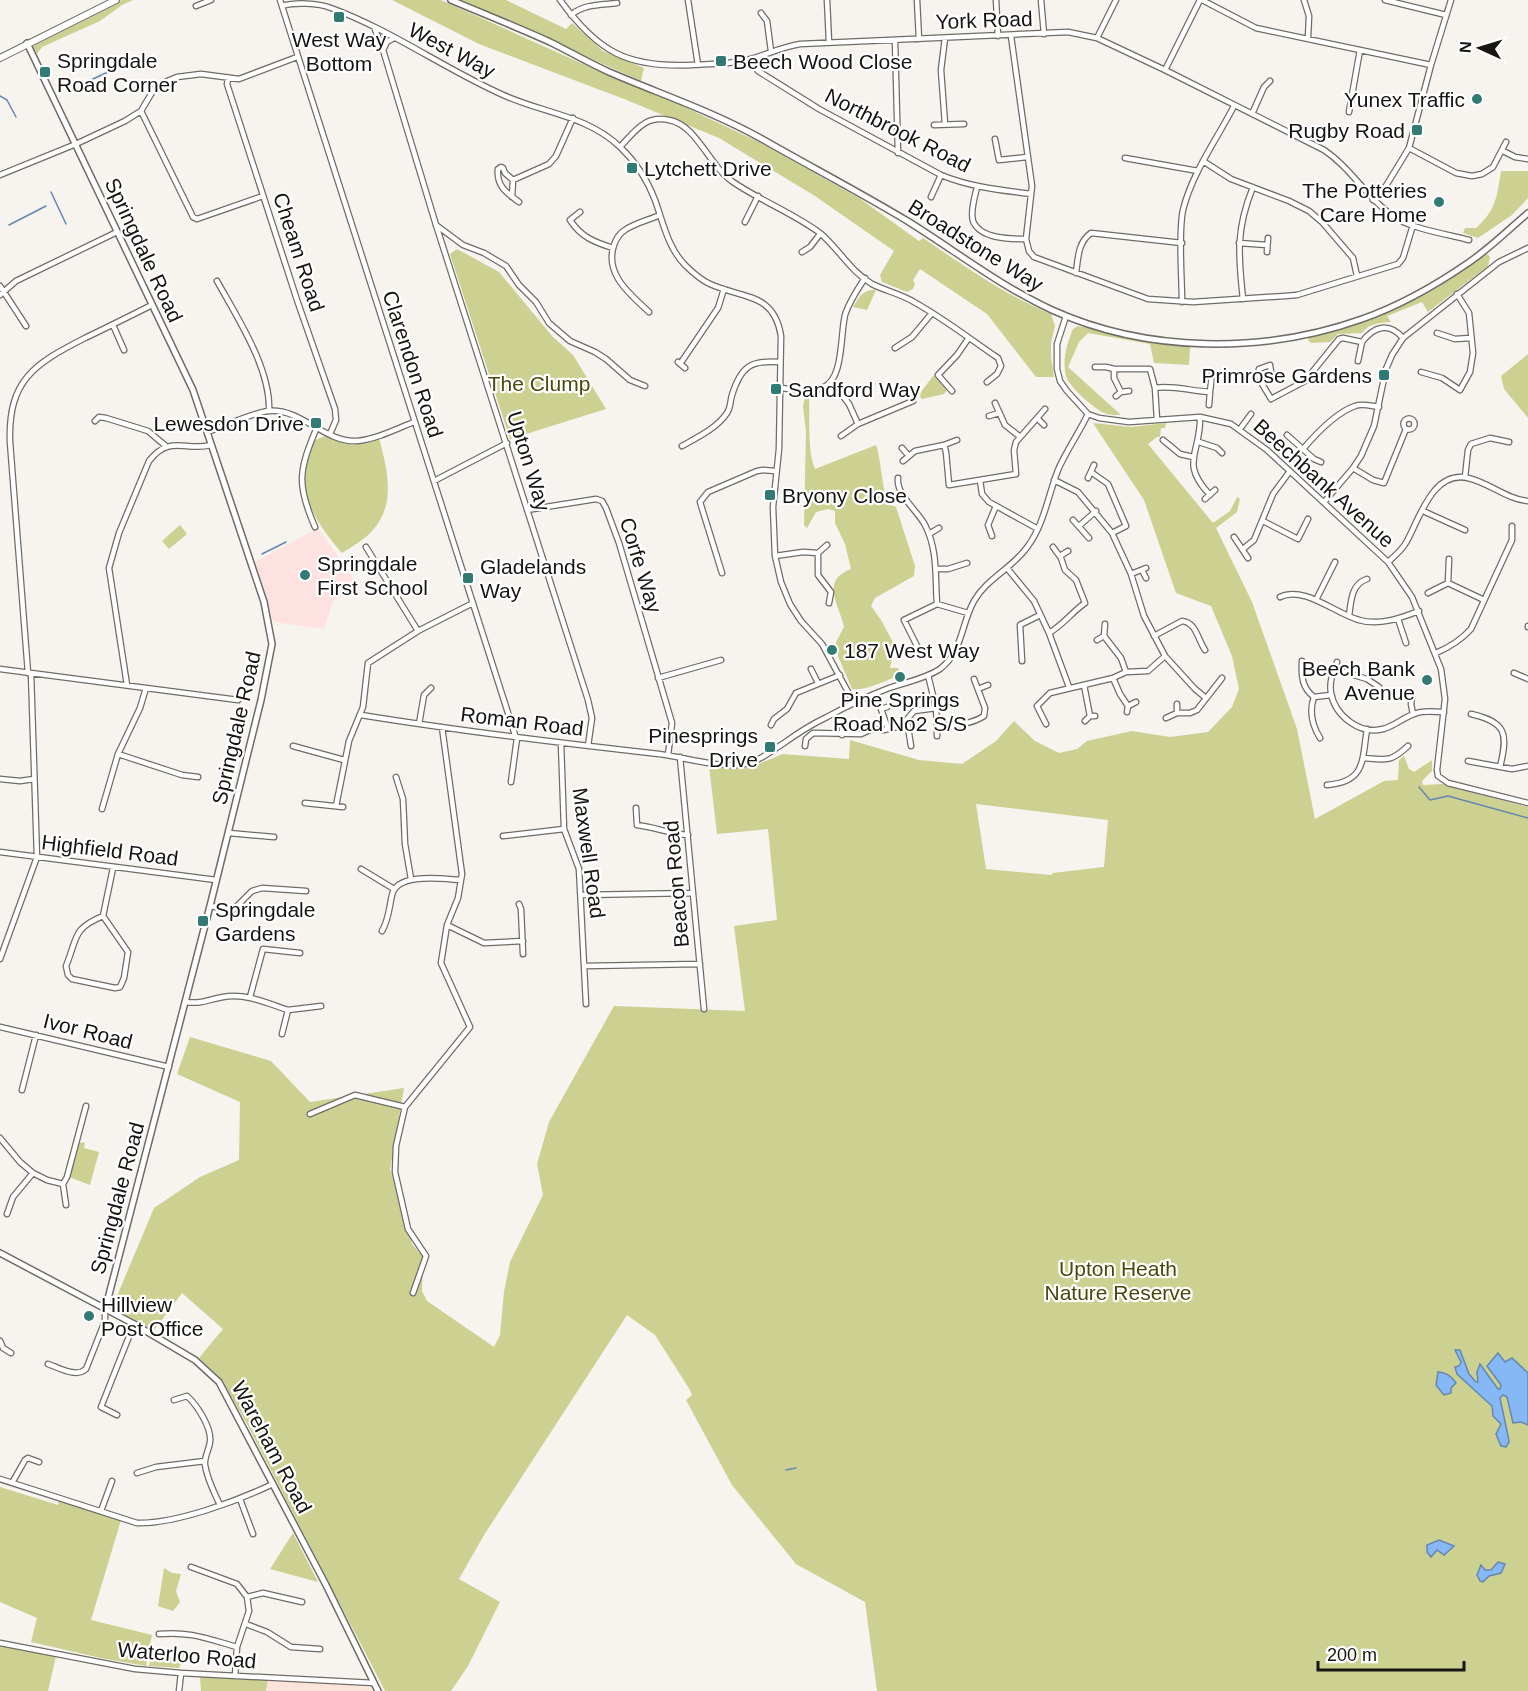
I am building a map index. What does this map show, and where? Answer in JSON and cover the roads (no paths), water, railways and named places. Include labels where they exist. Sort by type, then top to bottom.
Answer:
[{"type":"main road","points":[[0,58],[116,0]]},
{"type":"street","points":[[196,6],[211,0]]},
{"type":"street","name":"Clarendon Road","points":[[280,0],[517,738]]},
{"type":"street","name":"Broadstone Way","points":[[451,0],[758,137],[909,222],[1007,287],[1066,316],[1118,332],[1199,343],[1245,342],[1316,333],[1364,318],[1400,303],[1466,264],[1528,213]]},
{"type":"street","name":"York Road","points":[[560,0],[588,34],[608,50],[627,59],[656,65],[698,65],[750,59],[790,45],[829,42],[1068,32],[1097,38],[1309,141],[1334,156],[1373,200],[1396,219],[1469,240]]},
{"type":"street","points":[[688,0],[698,65]]},
{"type":"street","points":[[827,0],[829,42]]},
{"type":"street","points":[[917,0],[919,39]]},
{"type":"street","points":[[996,0],[998,36]]},
{"type":"street","points":[[1041,0],[1044,34]]},
{"type":"street","points":[[1097,38],[1116,0]]},
{"type":"street","points":[[1165,70],[1201,0],[1256,28],[1431,65]]},
{"type":"street","points":[[1304,0],[1309,16],[1308,38]]},
{"type":"street","points":[[1385,0],[1446,15]]},
{"type":"street","points":[[1407,6],[1408,0]]},
{"type":"street","points":[[1373,200],[1384,189],[1409,148],[1451,0]]},
{"type":"street","name":"West Way","points":[[282,6],[290,3],[329,7],[374,27],[503,95],[573,118],[605,133],[641,171],[649,184],[676,254],[684,264],[706,282],[758,301],[774,313],[781,336],[778,449],[773,507],[775,556],[781,582],[790,604],[801,621],[822,644],[854,703]]},
{"type":"street","points":[[571,15],[579,8],[586,6],[617,3]]},
{"type":"street","points":[[761,13],[767,21],[771,51]]},
{"type":"street","name":"Upton Way","points":[[374,27],[588,700],[592,718],[588,746]]},
{"type":"street","points":[[1011,36],[1031,194],[1026,239],[1029,251],[1034,257],[1137,296],[1182,302],[1297,295],[1398,264],[1403,258],[1413,225]]},
{"type":"street","points":[[383,50],[387,42],[394,38]]},
{"type":"street","points":[[945,38],[941,70],[945,124]]},
{"type":"street","points":[[895,40],[898,153]]},
{"type":"street","name":"Springdale Road","points":[[27,43],[193,390],[264,602],[272,644],[270,663],[229,833],[105,1310]]},
{"type":"street","points":[[1349,112],[1360,50]]},
{"type":"street","points":[[0,176],[76,144],[141,111],[154,89],[171,79],[201,74],[239,79],[297,57]]},
{"type":"street","name":"Northbrook Road","points":[[750,59],[758,71],[819,109],[941,175],[977,187],[1031,194]]},
{"type":"street","name":"Cheam Road","points":[[228,79],[227,84],[263,196],[335,409],[336,420],[330,434]]},
{"type":"street","points":[[1252,114],[1264,87],[1270,81]]},
{"type":"street","points":[[1182,302],[1182,212],[1198,171],[1234,106]]},
{"type":"street","points":[[141,111],[193,217],[197,219],[263,196]]},
{"type":"street","points":[[513,180],[549,164],[556,156],[573,118]]},
{"type":"street","points":[[620,147],[650,119],[678,123],[694,135],[711,161],[726,177],[820,234],[857,273],[871,283],[912,300],[998,358],[1001,366],[997,374],[987,382]]},
{"type":"street","points":[[934,125],[964,124]]},
{"type":"street","points":[[995,139],[999,160],[1027,157]]},
{"type":"street","points":[[1409,148],[1456,173],[1472,176],[1489,171],[1503,151],[1506,142]]},
{"type":"street","points":[[1503,151],[1515,157],[1528,159]]},
{"type":"street","points":[[1125,158],[1198,171]]},
{"type":"street","points":[[1203,161],[1231,178],[1298,205],[1316,216],[1353,258],[1357,276]]},
{"type":"street","points":[[513,180],[503,168],[498,169],[498,179],[502,187],[519,202]]},
{"type":"street","points":[[931,197],[941,175]]},
{"type":"street","points":[[512,197],[513,180]]},
{"type":"street","points":[[977,187],[972,214],[974,222],[980,229],[1001,238],[1026,239]]},
{"type":"street","points":[[1243,298],[1238,255],[1239,243],[1243,212],[1253,187]]},
{"type":"street","points":[[745,222],[758,196]]},
{"type":"street","points":[[580,212],[570,220],[577,231],[593,242],[613,248]]},
{"type":"street","points":[[649,312],[624,288],[616,275],[611,259],[613,248],[623,231],[660,215]]},
{"type":"street","points":[[436,225],[456,240],[506,266],[519,285],[536,302],[549,323],[570,341],[595,352],[630,380],[645,386]]},
{"type":"street","points":[[2,294],[16,281],[117,232]]},
{"type":"street","points":[[1076,273],[1080,246],[1084,237],[1091,233],[1182,243]]},
{"type":"street","points":[[802,252],[810,247],[820,234]]},
{"type":"street","points":[[1267,252],[1268,238]]},
{"type":"street","points":[[443,245],[456,240]]},
{"type":"street","points":[[1239,243],[1267,244]]},
{"type":"street","points":[[1325,501],[1353,468],[1368,441],[1379,407],[1386,369],[1403,338],[1499,262],[1528,248]]},
{"type":"street","points":[[780,388],[816,390],[832,382],[836,375],[846,314],[865,278]]},
{"type":"street","points":[[217,280],[264,374],[270,399],[269,411]]},
{"type":"street","points":[[0,286],[2,294],[26,326]]},
{"type":"street","points":[[685,368],[679,363],[718,308],[724,288]]},
{"type":"street","points":[[1421,372],[1442,378],[1462,392],[1472,366],[1471,338],[1469,313],[1457,294]]},
{"type":"street","points":[[0,959],[37,857],[30,673],[10,442],[12,407],[24,381],[36,367],[48,358],[152,305]]},
{"type":"street","points":[[895,348],[912,337],[932,313]]},
{"type":"street","points":[[680,757],[729,765],[748,763],[764,757],[810,726],[854,703],[928,675],[942,667],[957,649],[968,613],[982,590],[1028,546],[1038,529],[1054,480],[1088,414],[1067,392],[1060,381],[1057,369],[1057,344],[1066,316]]},
{"type":"street","points":[[112,325],[124,350]]},
{"type":"street","points":[[1358,361],[1362,342],[1373,331],[1390,327],[1403,338]]},
{"type":"street","points":[[1437,333],[1455,339],[1471,338]]},
{"type":"street","points":[[952,391],[938,375],[968,339]]},
{"type":"street","points":[[1260,378],[1269,401],[1305,381],[1339,339],[1362,342]]},
{"type":"street","points":[[683,446],[711,429],[729,410],[736,383],[745,369],[757,362],[780,362]]},
{"type":"street","points":[[1149,362],[1155,388],[1156,420]]},
{"type":"street","points":[[1095,367],[1150,369]]},
{"type":"street","points":[[1114,369],[1114,378],[1121,392]]},
{"type":"street","points":[[1209,405],[1212,374]]},
{"type":"street","points":[[832,382],[849,404],[858,424]]},
{"type":"street","points":[[1155,388],[1167,386],[1187,391],[1210,392]]},
{"type":"street","points":[[1116,396],[1121,392],[1129,391]]},
{"type":"street","points":[[842,436],[858,424],[913,401]]},
{"type":"street","points":[[994,403],[1005,425],[1019,436]]},
{"type":"street","points":[[1302,449],[1317,434],[1355,406],[1379,407]]},
{"type":"street","points":[[941,486],[1018,474],[1014,450],[1019,436],[1045,409]]},
{"type":"street","points":[[207,432],[269,411],[293,416],[330,434],[355,441],[373,438],[414,422]]},
{"type":"street","points":[[989,416],[999,413]]},
{"type":"street","name":"Beechbank Avenue","points":[[1088,414],[1114,421],[1129,422],[1200,417],[1223,421],[1240,429],[1325,501],[1332,511],[1388,562],[1407,586],[1419,611],[1444,681],[1444,712],[1438,776],[1448,783],[1528,803]]},
{"type":"street","points":[[1240,429],[1251,414]]},
{"type":"street","points":[[95,421],[99,417],[106,418],[148,431],[167,447]]},
{"type":"street","points":[[1200,417],[1199,442],[1193,457],[1194,475],[1208,497],[1215,490]]},
{"type":"street","points":[[1037,418],[1044,425]]},
{"type":"street","points":[[315,527],[306,504],[301,477],[305,456],[317,427]]},
{"type":"street","points":[[1384,483],[1406,429]]},
{"type":"street","points":[[1287,435],[1314,459],[1321,462]]},
{"type":"street","points":[[1465,477],[1468,450],[1471,444],[1490,438],[1509,442]]},
{"type":"street","points":[[903,461],[915,450],[944,445],[957,440]]},
{"type":"street","points":[[1163,440],[1180,454],[1193,457]]},
{"type":"street","points":[[1169,446],[1174,441]]},
{"type":"street","points":[[1199,442],[1217,448],[1222,453]]},
{"type":"street","points":[[434,481],[507,443]]},
{"type":"street","points":[[1217,448],[1223,443]]},
{"type":"street","points":[[127,685],[109,568],[120,533],[149,461],[156,453],[175,444],[199,447],[211,445]]},
{"type":"street","points":[[944,445],[949,485]]},
{"type":"street","points":[[902,448],[908,455]]},
{"type":"street","points":[[1088,478],[1094,465]]},
{"type":"street","points":[[1353,468],[1373,480],[1392,486]]},
{"type":"street","points":[[722,573],[700,502],[708,492],[757,471],[775,471]]},
{"type":"street","points":[[1243,549],[1254,540],[1272,494],[1290,471]]},
{"type":"street","points":[[1091,472],[1108,484],[1130,532]]},
{"type":"street","points":[[1388,562],[1407,542],[1434,490],[1442,482],[1465,477],[1486,483],[1516,500],[1528,501]]},
{"type":"street","points":[[980,480],[982,494],[989,502],[1038,529]]},
{"type":"street","points":[[1054,480],[1078,492],[1112,533],[1131,574],[1142,612],[1165,656],[1206,698]]},
{"type":"street","points":[[888,486],[897,481],[899,490],[921,517],[929,534],[935,553],[937,604]]},
{"type":"street","name":"Corfe Way","points":[[527,510],[596,499],[602,501],[619,543],[672,723],[668,755]]},
{"type":"street","points":[[992,536],[988,526],[996,506]]},
{"type":"street","points":[[1423,511],[1465,530]]},
{"type":"street","points":[[1079,526],[1096,512]]},
{"type":"street","points":[[1298,539],[1308,519]]},
{"type":"street","points":[[1073,520],[1089,538]]},
{"type":"street","points":[[1263,520],[1303,543]]},
{"type":"street","points":[[980,526],[988,526]]},
{"type":"street","points":[[1112,533],[1126,526]]},
{"type":"street","points":[[1436,654],[1464,638],[1471,629],[1512,540],[1512,526]]},
{"type":"street","points":[[929,534],[939,528]]},
{"type":"street","points":[[1234,537],[1248,558]]},
{"type":"street","points":[[775,556],[803,552],[818,553],[827,546]]},
{"type":"street","points":[[366,547],[418,631]]},
{"type":"street","points":[[1049,633],[1066,622],[1072,612],[1088,603],[1076,580],[1065,570],[1060,556],[1053,547]]},
{"type":"street","points":[[1060,556],[1068,551]]},
{"type":"street","points":[[818,553],[817,573],[831,592],[829,603]]},
{"type":"street","points":[[1448,583],[1449,560]]},
{"type":"street","points":[[936,569],[948,569],[967,562]]},
{"type":"street","points":[[1316,600],[1335,562]]},
{"type":"street","points":[[1007,568],[1034,601],[1049,633],[1069,687]]},
{"type":"street","points":[[1131,574],[1144,569],[1146,578]]},
{"type":"street","points":[[1349,616],[1355,588],[1367,579]]},
{"type":"street","points":[[1448,583],[1484,600]]},
{"type":"street","points":[[1428,593],[1448,583]]},
{"type":"street","points":[[1280,597],[1285,591],[1294,593],[1316,600],[1349,616],[1368,621],[1398,619],[1419,611]]},
{"type":"street","points":[[336,806],[344,759],[349,741],[361,715],[368,663],[418,631],[473,603]]},
{"type":"street","points":[[904,620],[937,604],[968,613]]},
{"type":"street","points":[[899,613],[918,648]]},
{"type":"street","points":[[1020,625],[1040,615]]},
{"type":"street","points":[[1398,619],[1406,643]]},
{"type":"street","points":[[1016,620],[1020,625],[1022,661]]},
{"type":"street","points":[[1154,636],[1182,621],[1187,621],[1192,624],[1205,650]]},
{"type":"street","points":[[1105,624],[1104,636],[1121,658],[1126,672]]},
{"type":"street","points":[[1097,640],[1104,636]]},
{"type":"street","points":[[1192,648],[1200,644]]},
{"type":"street","points":[[1023,651],[1031,648]]},
{"type":"street","points":[[1046,724],[1034,706],[1050,693],[1113,678],[1126,672],[1148,671],[1165,656]]},
{"type":"street","points":[[658,678],[721,660]]},
{"type":"street","points":[[1302,661],[1301,671],[1305,688],[1314,697]]},
{"type":"street","points":[[1337,662],[1331,684],[1331,694],[1338,710],[1344,718],[1367,729],[1384,729],[1423,711],[1444,712]]},
{"type":"street","points":[[0,669],[238,700]]},
{"type":"street","points":[[811,669],[818,683]]},
{"type":"street","points":[[1335,669],[1367,679],[1379,687]]},
{"type":"street","points":[[1514,673],[1528,679]]},
{"type":"street","points":[[771,725],[774,719],[788,709],[796,693],[840,675]]},
{"type":"street","points":[[928,675],[936,708],[937,736]]},
{"type":"street","points":[[1113,678],[1128,706],[1127,712]]},
{"type":"street","points":[[1166,718],[1177,713],[1190,713],[1197,710],[1222,678]]},
{"type":"street","points":[[937,726],[951,726],[984,716],[985,708],[974,679]]},
{"type":"street","points":[[978,688],[988,685]]},
{"type":"street","points":[[1084,686],[1093,716],[1085,721]]},
{"type":"street","points":[[102,809],[118,754],[140,708],[146,688]]},
{"type":"street","points":[[419,724],[423,695],[430,688]]},
{"type":"street","points":[[1314,697],[1331,694]]},
{"type":"street","points":[[1314,697],[1311,706],[1312,719],[1320,738]]},
{"type":"street","points":[[1412,698],[1413,714]]},
{"type":"street","points":[[1128,706],[1136,702]]},
{"type":"street","points":[[1177,704],[1177,713]]},
{"type":"street","points":[[886,706],[881,709],[888,729]]},
{"type":"street","points":[[805,746],[806,739],[813,733],[862,734],[874,729],[888,729],[901,726],[912,712],[936,708]]},
{"type":"street","points":[[767,712],[774,719]]},
{"type":"street","points":[[1472,714],[1493,720],[1502,729],[1505,739],[1500,767]]},
{"type":"street","name":"Roman Road","points":[[361,715],[517,738],[680,757]]},
{"type":"street","points":[[907,721],[911,746]]},
{"type":"street","points":[[842,725],[842,735]]},
{"type":"street","points":[[413,1293],[426,1256],[408,1229],[395,1172],[396,1146],[405,1107],[470,1027],[441,963],[447,925],[458,898],[461,879],[457,827],[442,728]]},
{"type":"street","points":[[1327,785],[1337,784],[1353,777],[1360,769],[1364,758],[1367,729]]},
{"type":"street","points":[[511,782],[517,738]]},
{"type":"street","name":"Maxwell Road","points":[[561,743],[564,829],[579,868],[586,1004]]},
{"type":"street","points":[[292,746],[344,759]]},
{"type":"street","points":[[1364,758],[1390,760],[1408,746]]},
{"type":"street","points":[[118,754],[182,775],[198,777]]},
{"type":"street","name":"Beacon Road","points":[[680,757],[704,1009]]},
{"type":"street","points":[[1468,761],[1512,769],[1528,766]]},
{"type":"street","points":[[396,777],[403,799],[405,844],[411,879]]},
{"type":"street","points":[[0,779],[21,781],[34,778]]},
{"type":"street","points":[[305,803],[343,807]]},
{"type":"street","points":[[636,808],[637,825],[658,828],[669,834],[688,835]]},
{"type":"street","points":[[503,836],[564,829]]},
{"type":"street","points":[[229,833],[274,837]]},
{"type":"street","name":"Highfield Road","points":[[0,852],[216,880]]},
{"type":"street","points":[[103,916],[82,926],[66,971],[72,978],[115,988],[120,987],[124,978],[128,952],[103,916],[113,868]]},
{"type":"street","points":[[362,869],[394,889]]},
{"type":"street","points":[[382,931],[388,920],[394,889],[402,882],[411,879],[461,879]]},
{"type":"street","points":[[210,906],[233,910],[252,891],[262,888],[306,891]]},
{"type":"street","points":[[581,895],[693,893]]},
{"type":"street","points":[[519,904],[523,954]]},
{"type":"street","points":[[447,925],[484,943],[523,941]]},
{"type":"street","points":[[250,997],[263,949],[300,953]]},
{"type":"street","points":[[585,966],[700,964]]},
{"type":"street","points":[[185,1002],[202,1004],[224,997],[250,997],[288,1010],[321,1006]]},
{"type":"street","points":[[282,1035],[288,1010]]},
{"type":"street","name":"Ivor Road","points":[[0,1027],[169,1067]]},
{"type":"street","points":[[22,1090],[36,1035]]},
{"type":"street","points":[[310,1114],[355,1095],[405,1107]]},
{"type":"street","points":[[66,1204],[63,1184],[67,1177],[86,1106]]},
{"type":"street","points":[[0,1138],[20,1162],[33,1173],[63,1184]]},
{"type":"street","points":[[7,1214],[13,1197],[33,1173]]},
{"type":"street","name":"Wareham Road","points":[[0,1253],[134,1324],[195,1360],[219,1382],[378,1691]]},
{"type":"street","points":[[48,1364],[76,1374],[86,1369],[105,1321],[105,1310]]},
{"type":"street","points":[[117,1415],[100,1407],[134,1324]]},
{"type":"street","points":[[0,1341],[3,1348],[11,1353]]},
{"type":"street","points":[[174,1400],[187,1396],[210,1432],[211,1441],[205,1461],[207,1475],[220,1505]]},
{"type":"street","points":[[12,1483],[25,1460],[28,1458],[39,1462]]},
{"type":"street","points":[[137,1473],[156,1467],[205,1461]]},
{"type":"street","points":[[0,1479],[136,1523],[153,1523],[220,1505],[273,1484]]},
{"type":"street","points":[[101,1511],[112,1480]]},
{"type":"street","points":[[240,1499],[253,1534]]},
{"type":"street","points":[[191,1567],[237,1584],[248,1596],[249,1611],[237,1647],[235,1676]]},
{"type":"street","points":[[248,1596],[263,1593],[302,1602]]},
{"type":"street","points":[[246,1624],[267,1632],[291,1647],[320,1649]]},
{"type":"street","points":[[159,1634],[179,1632],[204,1636],[237,1647]]},
{"type":"street","name":"Waterloo Road","points":[[0,1643],[91,1662],[181,1673],[374,1683]]},
{"type":"street","points":[[179,1691],[181,1673]]},
{"type":"water","points":[[1455,1350],[1460,1350],[1469,1374],[1476,1382],[1478,1382],[1477,1372],[1480,1364],[1498,1389],[1501,1385],[1487,1366],[1498,1353],[1505,1362],[1512,1358],[1528,1373],[1528,1425],[1521,1422],[1513,1423],[1507,1397],[1503,1395],[1500,1398],[1509,1442],[1506,1447],[1501,1446],[1496,1434],[1501,1424],[1493,1416],[1492,1406],[1457,1374],[1455,1367],[1461,1362]]},
{"type":"water","points":[[1438,1372],[1448,1375],[1456,1383],[1451,1388],[1451,1393],[1444,1395],[1436,1385]]},
{"type":"water","points":[[1439,1540],[1454,1546],[1444,1555],[1437,1550],[1431,1557],[1427,1552],[1427,1545]]},
{"type":"water","points":[[1498,1562],[1505,1564],[1501,1573],[1489,1576],[1483,1582],[1480,1581],[1477,1575],[1481,1565],[1485,1570],[1491,1570]]},
{"type":"waterway","points":[[80,85],[136,59]]},
{"type":"waterway","points":[[0,96],[7,100],[16,117]]},
{"type":"waterway","points":[[51,192],[66,224]]},
{"type":"waterway","points":[[9,225],[46,206]]},
{"type":"waterway","points":[[262,554],[286,542]]},
{"type":"waterway","points":[[1419,787],[1430,800],[1448,796],[1528,818]]},
{"type":"waterway","points":[[786,1470],[796,1468]]},
{"type":"place","name":"West Way Bottom","points":[[339,17]]},
{"type":"place","name":"Beech Wood Close","points":[[721,61]]},
{"type":"place","name":"Springdale Road Corner","points":[[45,72]]},
{"type":"place","name":"Yunex Traffic","points":[[1477,99]]},
{"type":"place","name":"Rugby Road","points":[[1417,130]]},
{"type":"place","name":"Lytchett Drive","points":[[632,168]]},
{"type":"place","name":"The Potteries Care Home","points":[[1439,202]]},
{"type":"place","name":"Primrose Gardens","points":[[1384,375]]},
{"type":"place","name":"Sandford Way","points":[[776,389]]},
{"type":"place","name":"Lewesdon Drive","points":[[316,423]]},
{"type":"place","name":"Bryony Close","points":[[770,495]]},
{"type":"place","name":"Springdale First School","points":[[305,575]]},
{"type":"place","name":"Gladelands Way","points":[[468,578]]},
{"type":"place","name":"187 West Way","points":[[832,650]]},
{"type":"place","name":"Pine Springs Road No2 S/S","points":[[900,677]]},
{"type":"place","name":"Beech Bank Avenue","points":[[1427,680]]},
{"type":"place","name":"Pinesprings Drive","points":[[770,747]]},
{"type":"place","name":"Springdale Gardens","points":[[203,921]]},
{"type":"place","name":"Hillview Post Office","points":[[89,1316]]},
{"type":"park label","name":"The Clump","points":[[539,383]]},
{"type":"park label","name":"Upton Heath Nature Reserve","points":[[1118,1280]]}]
